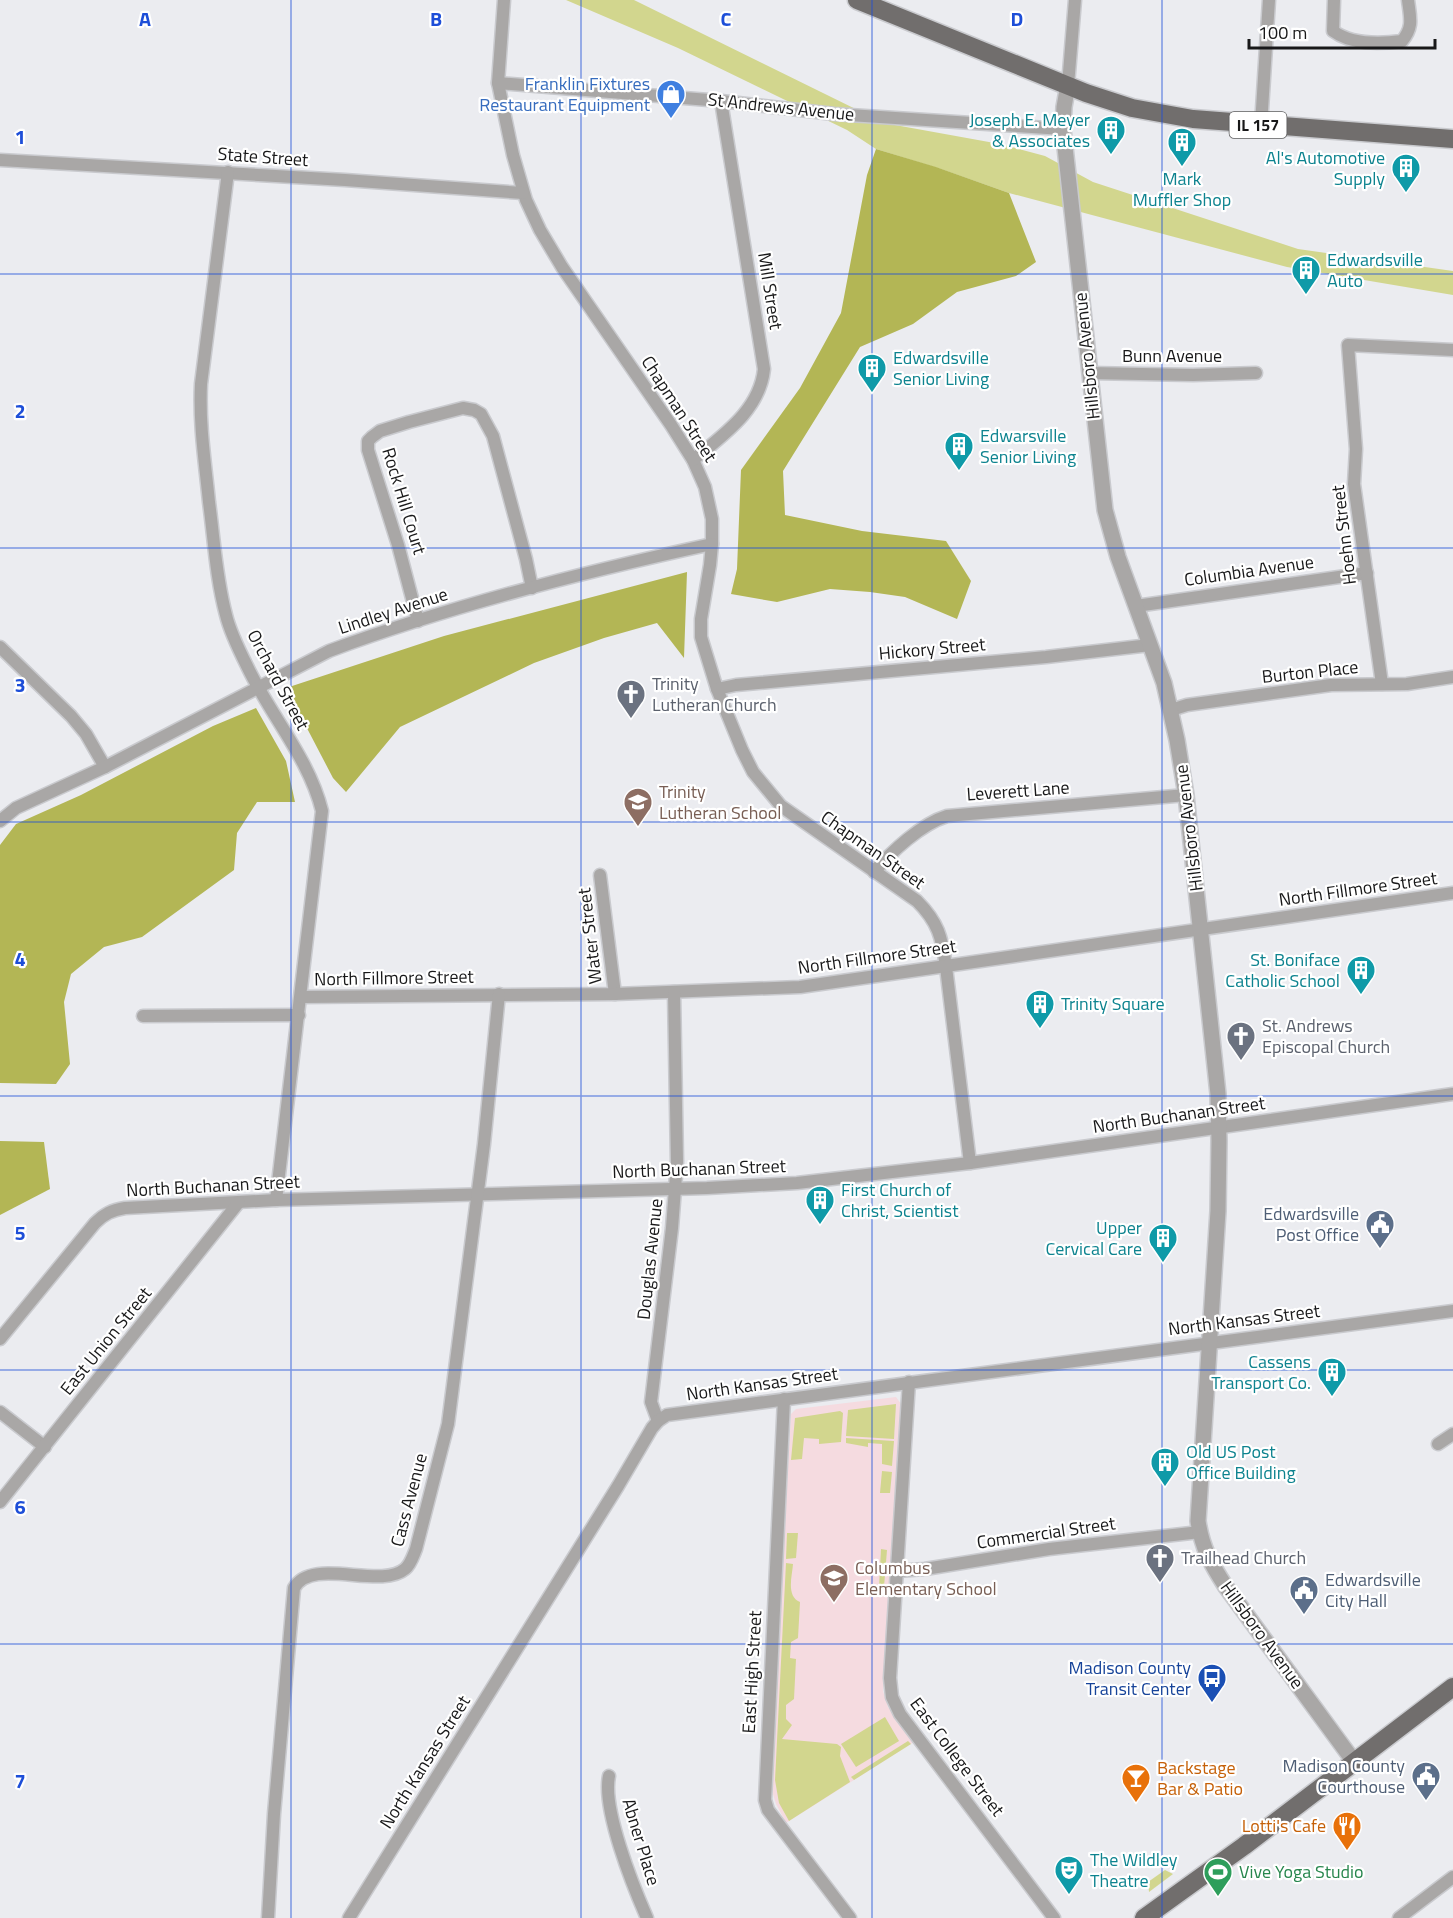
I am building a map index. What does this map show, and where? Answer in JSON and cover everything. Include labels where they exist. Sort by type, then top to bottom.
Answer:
[{"type":"main road","name":"IL 157","points":[[857,0],[1068,86],[1132,108],[1193,119],[1453,139]]},
{"type":"main road","points":[[1143,1918],[1452,1691]]},
{"type":"street","name":"Chapman Street","points":[[504,0],[498,83],[523,193],[540,230],[562,267],[693,460],[708,498],[712,519],[712,544],[701,619],[701,637],[717,689],[749,765],[781,806],[917,901],[930,915],[943,943],[970,1163]]},
{"type":"street","points":[[1068,86],[1075,0]]},
{"type":"street","points":[[1261,125],[1269,0]]},
{"type":"street","points":[[1334,0],[1333,31],[1343,39],[1387,43],[1402,41],[1409,33],[1408,0]]},
{"type":"street","name":"St Andrews Avenue","points":[[498,83],[721,101],[834,114],[1063,129]]},
{"type":"street","name":"Hillsboro Avenue","points":[[1068,86],[1063,129],[1105,510],[1118,557],[1171,710],[1186,795],[1214,1050],[1219,1127],[1218,1211],[1198,1521],[1200,1539],[1213,1567],[1355,1763]]},
{"type":"street","name":"Mill Street","points":[[693,460],[726,432],[752,405],[763,380],[764,369],[721,101]]},
{"type":"street","name":"State Street","points":[[0,160],[228,172],[523,193]]},
{"type":"street","name":"Orchard Street","points":[[228,172],[201,384],[200,429],[217,566],[226,617],[258,688],[300,759],[318,796],[322,811],[276,1200]]},
{"type":"street","name":"Hoehn Street","points":[[1382,684],[1354,484],[1356,449],[1348,345],[1453,350]]},
{"type":"street","name":"Bunn Avenue","points":[[1089,373],[1193,375],[1256,373]]},
{"type":"street","name":"Rock Hill Court","points":[[418,621],[403,559],[368,450],[368,441],[380,431],[409,422],[463,408],[474,410],[484,417],[493,436],[532,588]]},
{"type":"street","name":"Lindley Avenue","points":[[0,821],[16,808],[105,766],[329,651],[418,621],[532,588],[712,544]]},
{"type":"street","name":"Columbia Avenue","points":[[1136,606],[1367,573]]},
{"type":"street","name":"Hickory Street","points":[[717,689],[736,685],[1046,657],[1150,645]]},
{"type":"street","points":[[0,648],[71,716],[86,734],[105,766]]},
{"type":"street","name":"Burton Place","points":[[1171,710],[1188,705],[1331,685],[1407,684],[1453,677]]},
{"type":"street","name":"Leverett Lane","points":[[874,872],[884,860],[927,825],[947,816],[1186,795]]},
{"type":"street","name":"Water Street","points":[[600,874],[615,994]]},
{"type":"street","name":"North Fillmore Street","points":[[301,996],[615,994],[819,985],[1453,893]]},
{"type":"street","name":"Douglas Avenue","points":[[658,1421],[651,1402],[675,1189],[677,1104],[674,992]]},
{"type":"street","name":"Cass Avenue","points":[[268,1918],[274,1814],[294,1588],[300,1580],[310,1576],[394,1574],[404,1570],[411,1562],[416,1549],[448,1424],[478,1195],[499,994]]},
{"type":"street","points":[[143,1016],[299,1015]]},
{"type":"street","name":"North Buchanan Street","points":[[0,1339],[104,1214],[113,1210],[276,1200],[675,1189],[797,1183],[970,1163],[1453,1094]]},
{"type":"street","name":"East Union Street","points":[[0,1502],[239,1202]]},
{"type":"street","name":"North Kansas Street","points":[[349,1918],[658,1421],[667,1415],[1453,1311]]},
{"type":"street","name":"East College Street","points":[[909,1382],[890,1678],[892,1697],[900,1714],[1054,1918]]},
{"type":"street","name":"East High Street","points":[[784,1400],[765,1800],[768,1810],[850,1918]]},
{"type":"street","points":[[0,1412],[45,1447]]},
{"type":"street","points":[[1438,1444],[1453,1434]]},
{"type":"street","name":"Commercial Street","points":[[897,1571],[925,1569],[1049,1549],[1200,1532]]},
{"type":"street","name":"Abner Place","points":[[609,1776],[607,1793],[617,1835],[647,1918]]},
{"type":"street","points":[[1400,1918],[1453,1877]]},
{"type":"shaded area","points":[[876,149],[1009,193],[1036,262],[1016,276],[957,292],[913,324],[860,347],[783,471],[785,515],[862,531],[946,541],[971,581],[957,619],[905,597],[870,592],[830,589],[777,602],[731,594],[737,569],[741,470],[800,388],[841,313],[867,175]]},
{"type":"shaded area","points":[[687,572],[684,658],[657,623],[604,638],[534,663],[400,727],[346,792],[333,778],[286,688],[444,636]]},
{"type":"shaded area","points":[[256,708],[286,761],[295,802],[257,802],[237,833],[234,870],[142,937],[104,947],[71,974],[64,1002],[70,1064],[56,1084],[0,1083],[0,845],[16,824],[81,795],[213,726]]},
{"type":"shaded area","points":[[0,1141],[44,1142],[50,1189],[0,1215]]},
{"type":"shaded area","name":"Columbus Elementary School","points":[[896,1397],[901,1404],[883,1691],[888,1707],[914,1742],[786,1823],[772,1791],[771,1773],[791,1414],[796,1409]]},
{"type":"green space","points":[[566,0],[634,0],[884,123],[1000,144],[1045,156],[1093,182],[1298,249],[1453,271],[1453,295],[1287,267],[1009,193],[876,149],[847,130],[678,48]]},
{"type":"green space","points":[[896,1404],[894,1439],[846,1436],[848,1410]]},
{"type":"green space","points":[[840,1411],[843,1413],[841,1442],[819,1444],[819,1439],[804,1438],[802,1459],[791,1460],[795,1418]]},
{"type":"green space","points":[[846,1438],[894,1441],[892,1466],[882,1464],[882,1444],[868,1443],[868,1447],[846,1443]]},
{"type":"green space","points":[[882,1471],[892,1472],[890,1493],[880,1493]]},
{"type":"green space","points":[[787,1533],[798,1533],[796,1558],[786,1559]]},
{"type":"green space","points":[[881,1549],[887,1550],[884,1587],[879,1587]]},
{"type":"green space","points":[[786,1563],[793,1564],[791,1591],[800,1602],[798,1638],[791,1642],[790,1658],[796,1659],[794,1699],[786,1705],[786,1719],[792,1725],[782,1739],[837,1744],[841,1747],[840,1756],[850,1782],[789,1821],[779,1803],[775,1780]]},
{"type":"green space","points":[[885,1717],[899,1741],[856,1767],[841,1744]]},
{"type":"green space","points":[[908,1741],[911,1744],[854,1780],[851,1777]]},
{"type":"green space","points":[[1165,1870],[1173,1874],[1149,1892],[1148,1882]]},
{"type":"place","name":"Franklin Fixtures Restaurant Equipment","points":[[671,120]]},
{"type":"place","name":"Joseph E. Meyer & Associates","points":[[1111,156]]},
{"type":"place","name":"Mark Muffler Shop","points":[[1182,168]]},
{"type":"place","name":"Al's Automotive Supply","points":[[1406,194]]},
{"type":"place","name":"Edwardsville Auto","points":[[1306,296]]},
{"type":"place","name":"Edwardsville Senior Living","points":[[872,394]]},
{"type":"place","name":"Edwarsville Senior Living","points":[[959,472]]},
{"type":"place","name":"Trinity Lutheran Church","points":[[631,720]]},
{"type":"place","name":"Trinity Lutheran School","points":[[638,828]]},
{"type":"place","name":"St. Boniface Catholic School","points":[[1361,996]]},
{"type":"place","name":"Trinity Square","points":[[1040,1030]]},
{"type":"place","name":"St. Andrews Episcopal Church","points":[[1241,1062]]},
{"type":"place","name":"First Church of Christ, Scientist","points":[[820,1226]]},
{"type":"place","name":"Edwardsville Post Office","points":[[1380,1250]]},
{"type":"place","name":"Upper Cervical Care","points":[[1163,1264]]},
{"type":"place","name":"Cassens Transport Co.","points":[[1332,1398]]},
{"type":"place","name":"Old US Post Office Building","points":[[1165,1488]]},
{"type":"place","name":"Trailhead Church","points":[[1160,1584]]},
{"type":"place","name":"Columbus Elementary School","points":[[834,1604]]},
{"type":"place","name":"Edwardsville City Hall","points":[[1304,1616]]},
{"type":"place","name":"Madison County Transit Center","points":[[1212,1704]]},
{"type":"place","name":"Madison County Courthouse","points":[[1426,1802]]},
{"type":"place","name":"Backstage Bar & Patio","points":[[1136,1804]]},
{"type":"place","name":"Lotti's Cafe","points":[[1347,1852]]},
{"type":"place","name":"The Wildley Theatre","points":[[1069,1896]]},
{"type":"place","name":"Vive Yoga Studio","points":[[1218,1898]]}]
